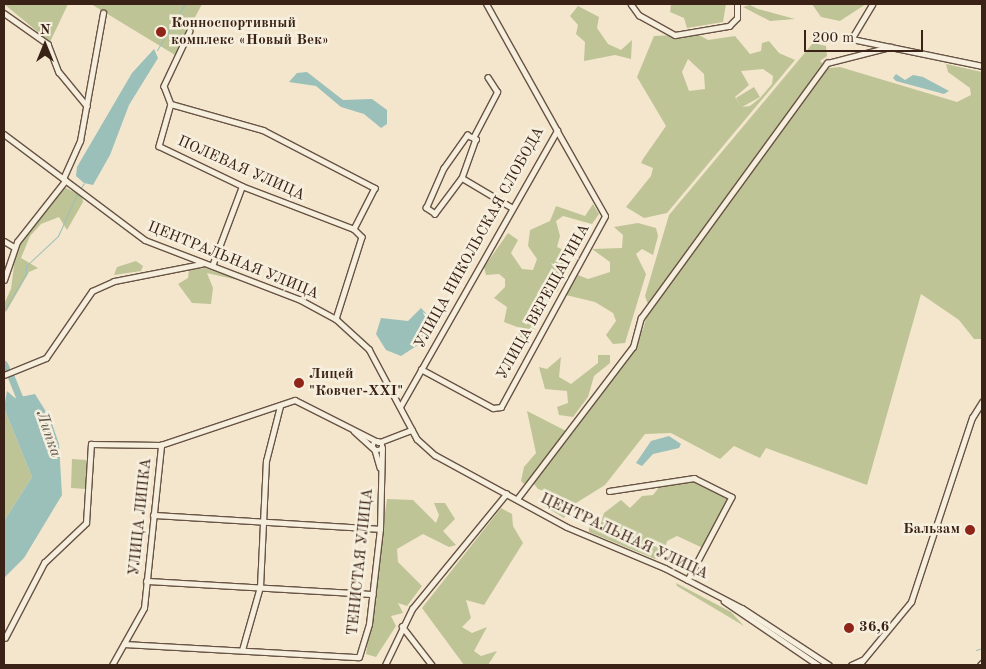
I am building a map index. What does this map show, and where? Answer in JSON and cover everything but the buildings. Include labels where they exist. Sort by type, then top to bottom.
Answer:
[{"type":"street","name":"УЛИЦА НИКОЛЬСКАЯ СЛОБОДА","points":[[400,406],[511,207],[557,131],[486,4]]},
{"type":"street","points":[[631,4],[639,16],[675,35],[729,26],[737,18],[737,4]]},
{"type":"street","points":[[873,4],[852,39],[982,66]]},
{"type":"street","points":[[4,13],[48,44],[59,72],[87,106]]},
{"type":"street","points":[[4,280],[14,247],[64,180],[80,141],[103,13]]},
{"type":"street","points":[[190,31],[164,86],[171,104],[262,130],[373,185],[354,229],[362,237],[336,320]]},
{"type":"street","points":[[516,499],[632,347],[645,313],[827,63],[890,47]]},
{"type":"street","points":[[473,138],[497,92],[488,78]]},
{"type":"street","name":"ПОЛЕВАЯ УЛИЦА","points":[[171,104],[159,146],[242,186],[354,229]]},
{"type":"street","name":"УЛИЦА ВЕРЕЩАГИНА","points":[[421,368],[493,408],[501,407],[605,216],[557,131]]},
{"type":"street","name":"ЦЕНТРАЛЬНАЯ УЛИЦА","points":[[4,134],[145,240],[298,299],[336,320],[370,349],[412,430],[435,456],[586,536],[688,580],[710,592]]},
{"type":"street","points":[[467,134],[476,139],[462,178],[435,214],[426,208],[443,169],[467,134]]},
{"type":"street","points":[[462,178],[511,207]]},
{"type":"street","points":[[212,266],[242,186]]},
{"type":"street","points":[[4,241],[14,247]]},
{"type":"street","points":[[4,375],[51,353],[92,291],[136,276],[205,264]]},
{"type":"street","name":"УЛИЦА ЛИПКА","points":[[112,665],[141,616],[161,445],[295,400],[347,426]]},
{"type":"street","points":[[860,665],[897,625],[913,598],[972,418],[982,402]]},
{"type":"street","points":[[124,644],[242,650],[260,587],[266,460],[280,406]]},
{"type":"street","points":[[347,426],[381,445]]},
{"type":"street","points":[[347,426],[374,449]]},
{"type":"street","points":[[374,449],[412,430]]},
{"type":"street","points":[[5,638],[44,563],[86,523],[91,444],[161,445]]},
{"type":"street","points":[[374,449],[381,445]]},
{"type":"street","name":"ТЕНИСТАЯ УЛИЦА","points":[[242,650],[359,657],[363,653],[373,594],[380,529],[381,445]]},
{"type":"street","name":"ТЕНИСТАЯ УЛИЦА","points":[[374,449],[382,473]]},
{"type":"street","points":[[609,491],[694,478],[733,498],[688,580]]},
{"type":"street","points":[[385,665],[402,626],[506,494]]},
{"type":"street","points":[[153,515],[380,529]]},
{"type":"street","points":[[146,581],[373,594]]},
{"type":"street","points":[[710,592],[779,630],[827,664],[834,665]]},
{"type":"street","points":[[710,592],[818,665]]},
{"type":"street","points":[[402,626],[432,665]]},
{"type":"street","points":[[851,665],[866,658]]},
{"type":"green space","points":[[4,4],[68,4],[50,42]]},
{"type":"green space","name":"Конноспортивный комплекс «Новый Век»","points":[[91,4],[202,4],[175,55]]},
{"type":"green space","points":[[671,4],[726,4],[723,22],[687,28],[684,18],[670,12]]},
{"type":"green space","points":[[812,4],[866,4],[840,21],[821,17]]},
{"type":"green space","points":[[750,5],[795,19],[770,21],[743,7]]},
{"type":"green space","points":[[578,6],[599,17],[597,28],[608,44],[621,50],[632,40],[631,59],[615,55],[584,61],[585,42],[576,34],[578,25],[570,16]]},
{"type":"green space","points":[[697,34],[708,40],[735,36],[750,54],[761,51],[762,43],[769,41],[779,53],[795,60],[667,213],[644,218],[626,207],[651,176],[653,168],[641,163],[666,126],[637,77],[654,36]],"holes":[[[688,59],[704,74],[705,89],[689,91],[682,72]],[[763,69],[773,76],[772,84],[760,98],[750,106],[742,107],[760,97],[754,87],[736,98],[741,107],[735,97],[749,85],[741,71]]]},
{"type":"green space","points":[[813,43],[826,46],[827,56],[820,61],[829,68],[840,67],[957,102],[971,95],[970,88],[948,72],[946,64],[982,72],[982,339],[974,339],[959,320],[921,294],[867,485],[766,448],[760,458],[734,446],[720,459],[671,433],[645,434],[605,485],[576,503],[564,518],[544,506],[551,493],[538,489],[530,479],[524,484],[521,481],[524,467],[536,453],[527,411],[572,434],[623,366],[643,329],[649,307],[645,296],[669,215]]},
{"type":"green space","points":[[64,187],[82,196],[83,202],[67,230],[59,217],[41,224],[30,236],[21,258],[38,268],[29,272],[6,312],[4,304],[11,289],[16,250]]},
{"type":"green space","points":[[593,204],[599,214],[592,224],[563,216],[556,221],[560,236],[557,247],[568,252],[568,260],[563,265],[564,277],[557,292],[544,285],[541,289],[550,304],[532,304],[537,327],[521,350],[517,343],[520,328],[504,322],[507,307],[494,298],[505,287],[505,279],[499,274],[486,275],[484,267],[508,233],[518,240],[511,253],[522,269],[533,270],[537,259],[528,246],[530,230],[550,221],[556,206],[585,216]]},
{"type":"green space","points":[[638,223],[656,228],[658,236],[653,255],[642,249],[636,254],[646,274],[625,343],[613,344],[606,335],[616,321],[613,313],[595,302],[566,295],[578,275],[588,279],[610,272],[610,262],[592,249],[622,248],[623,235],[614,227]]},
{"type":"green space","points":[[136,261],[143,266],[141,271],[114,275],[117,267]]},
{"type":"green space","points":[[205,268],[251,283],[207,273],[213,288],[211,304],[192,303],[178,284],[188,278],[189,270]]},
{"type":"green space","points":[[598,355],[610,355],[610,363],[594,376],[588,397],[573,417],[559,415],[557,407],[568,403],[567,391],[545,389],[539,367],[547,369],[561,357],[559,377],[571,384],[598,363]]},
{"type":"green space","points":[[4,408],[32,477],[4,521]]},
{"type":"green space","points":[[72,459],[86,460],[86,489],[71,488]]},
{"type":"green space","points":[[695,481],[730,499],[703,548],[677,536],[667,541],[663,557],[655,559],[589,532],[589,524],[600,526],[604,513],[621,500],[630,508],[642,496],[653,495],[660,486]]},
{"type":"green space","points":[[387,499],[413,500],[436,523],[439,515],[434,503],[445,503],[455,519],[443,531],[456,545],[449,547],[423,534],[397,549],[398,562],[422,586],[407,606],[398,603],[403,613],[391,616],[396,626],[376,657],[366,654]]},
{"type":"green space","points":[[501,508],[512,514],[513,526],[523,543],[484,605],[466,600],[471,618],[462,627],[472,633],[487,627],[474,651],[481,656],[497,651],[488,665],[464,665],[422,608]]},
{"type":"green space","points":[[676,583],[731,612],[744,626],[677,586]]},
{"type":"water","points":[[154,49],[158,58],[129,105],[110,155],[93,185],[84,183],[76,176],[77,167],[132,73]]},
{"type":"water","points":[[307,72],[343,100],[372,99],[387,110],[387,124],[381,128],[364,114],[341,107],[316,86],[289,82],[297,73]]},
{"type":"water","points":[[896,74],[905,80],[913,75],[923,77],[949,91],[944,94],[896,81],[893,78]]},
{"type":"water","points":[[421,308],[431,319],[418,345],[401,356],[386,350],[376,334],[381,318],[408,321]]},
{"type":"water","points":[[7,391],[15,398],[35,394],[50,418],[59,444],[62,495],[24,558],[4,578],[4,521],[32,477],[4,408]]},
{"type":"water","points":[[669,436],[681,444],[679,448],[653,454],[642,466],[636,463],[651,441]]},
{"type":"waterway","points":[[157,50],[185,4]]},
{"type":"waterway","points":[[80,189],[84,183]]},
{"type":"waterway","points":[[4,311],[26,274],[26,266],[58,236],[77,194]]},
{"type":"waterway","name":"Липка","points":[[4,364],[6,368]]},
{"type":"waterway","name":"Липка","points":[[11,377],[21,402]]},
{"type":"waterway","points":[[976,650],[982,648]]},
{"type":"place","name":"Конноспортивный комплекс «Новый Век»","points":[[161,32]]},
{"type":"place","name":"Лицей \"Ковчег-XXI\"","points":[[299,383]]},
{"type":"place","name":"Бальзам","points":[[970,530]]},
{"type":"place","name":"36,6","points":[[849,628]]}]
